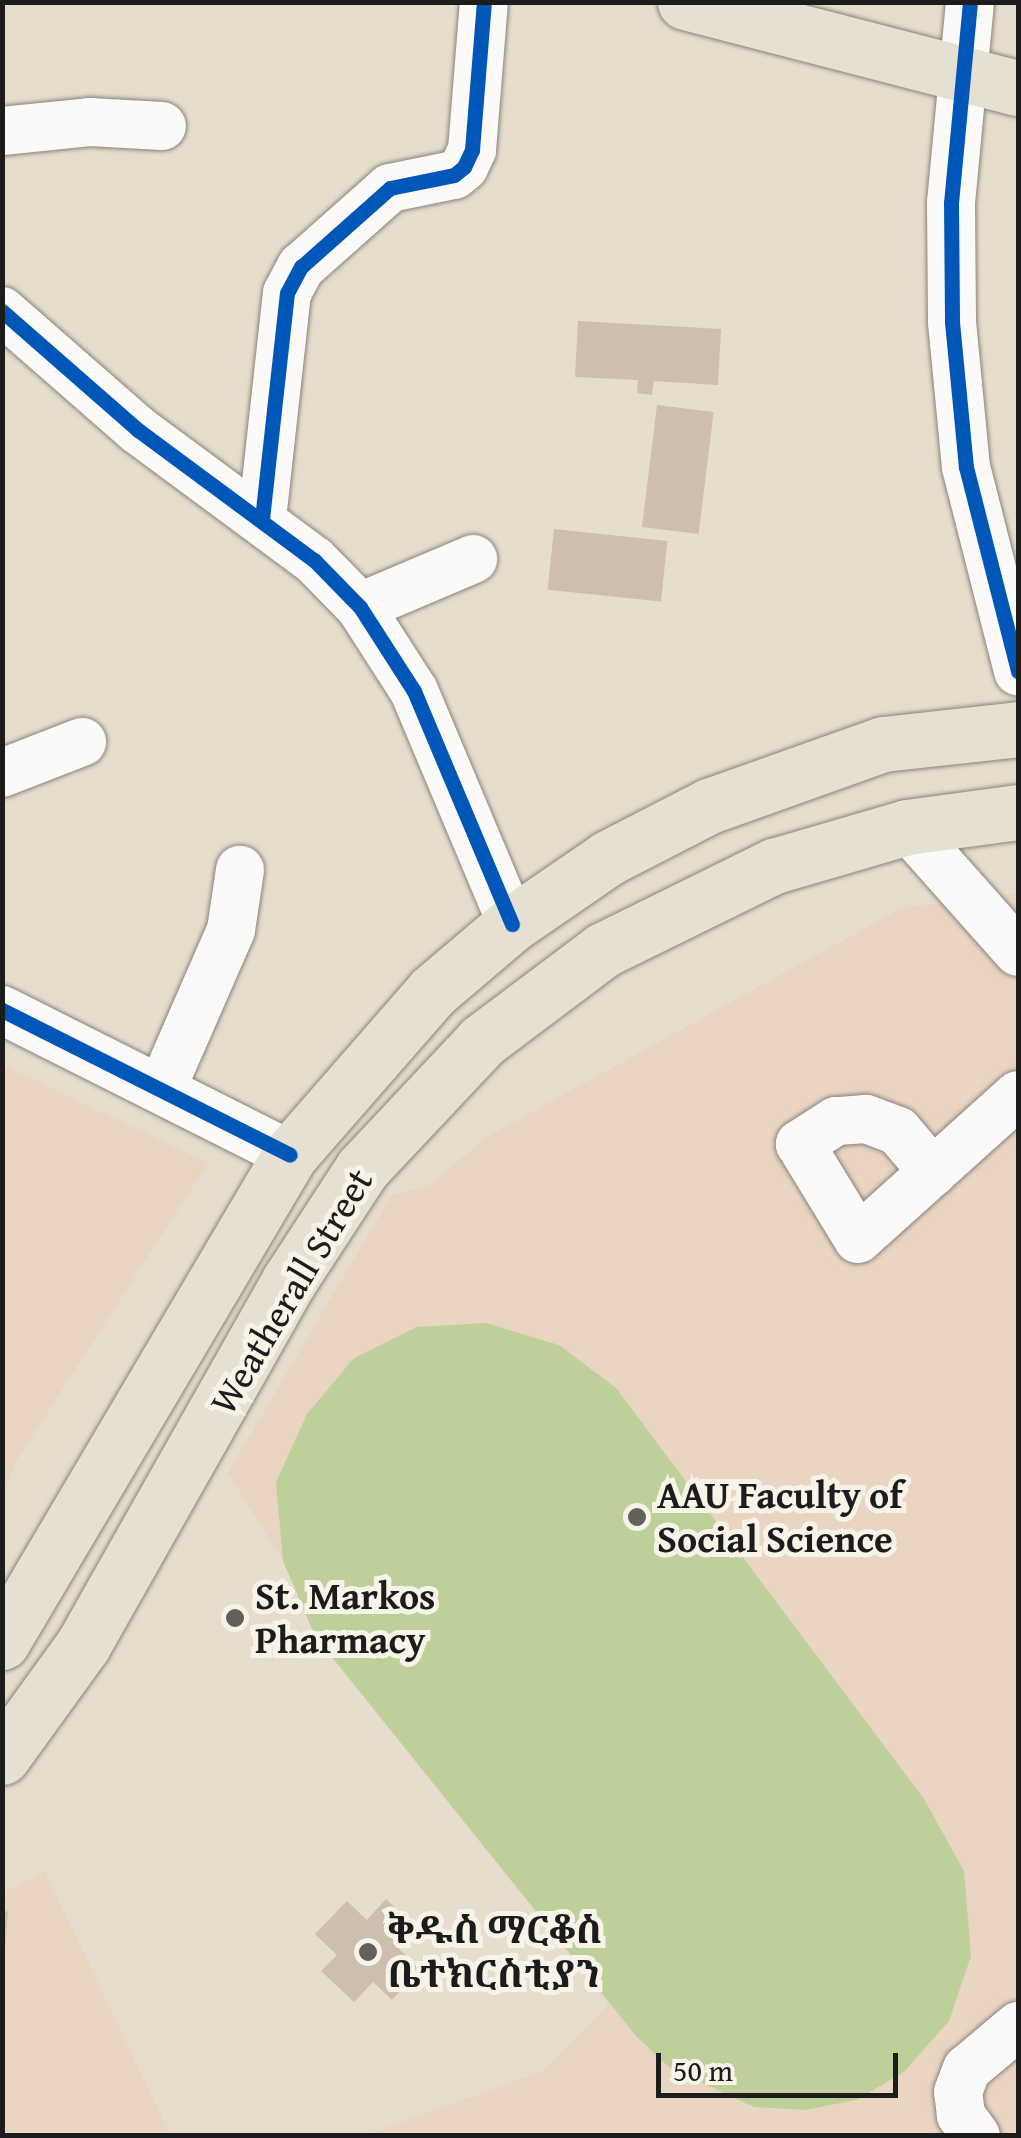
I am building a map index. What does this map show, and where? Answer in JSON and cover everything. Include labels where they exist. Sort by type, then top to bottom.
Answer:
[{"type":"main road","points":[[685,2],[1018,88]]},
{"type":"main road","points":[[2,1642],[290,1155],[386,1040],[512,924],[608,858],[709,806],[809,766],[923,737],[1018,729]]},
{"type":"main road","name":"Weatherall Street","points":[[10,1736],[83,1645],[289,1281],[362,1168],[422,1097],[482,1041],[603,950],[774,866],[907,827],[1018,812]]},
{"type":"street","points":[[262,519],[287,293],[301,267],[390,188],[454,175],[464,167],[472,150],[484,2]]},
{"type":"street","points":[[970,2],[951,204],[952,322],[966,466],[1018,671]]},
{"type":"street","points":[[2,131],[90,122],[162,126]]},
{"type":"street","points":[[2,311],[138,430],[262,519],[360,608],[414,690],[512,924]]},
{"type":"street","points":[[360,608],[473,559]]},
{"type":"street","points":[[2,772],[82,742]]},
{"type":"street","points":[[907,827],[1018,952]]},
{"type":"street","points":[[162,1088],[231,930],[240,870]]},
{"type":"street","points":[[2,1010],[290,1155]]},
{"type":"street","points":[[933,1172],[1018,1095]]},
{"type":"street","points":[[976,2136],[961,2115],[958,2092],[968,2069],[1018,2026]]},
{"type":"shaded area","name":"AAU Faculty of Social Science","points":[[1018,893],[1018,2135],[366,2135],[543,2071],[609,2003],[315,1636],[283,1561],[228,1473],[391,1196],[432,1184],[485,1138],[902,908]]},
{"type":"shaded area","points":[[3,1065],[208,1163],[17,1460],[3,1497]]},
{"type":"shaded area","points":[[45,1871],[170,2135],[3,2136],[3,1892]]},
{"type":"green space","points":[[486,1323],[559,1345],[616,1388],[924,1799],[964,1871],[971,1956],[949,2021],[904,2072],[856,2100],[805,2110],[754,2107],[670,2068],[636,2036],[315,1636],[283,1561],[276,1482],[307,1414],[354,1358],[417,1327]]},
{"type":"building","points":[[578,321],[721,329],[718,385],[654,381],[652,395],[637,393],[638,380],[575,377]]},
{"type":"building","points":[[657,405],[714,412],[699,534],[642,527]]},
{"type":"building","points":[[554,529],[667,541],[661,602],[548,590]]},
{"type":"building","name":"ቅዱስ ማርቆስ ቤተክርስቲያን","points":[[386,1899],[417,1929],[399,1949],[420,1969],[392,2000],[373,1982],[354,2002],[321,1971],[337,1955],[315,1934],[347,1901],[367,1920]]},
{"type":"building","points":[[8,1911],[5,1947],[2,1947],[2,1913]]},
{"type":"cycle path","points":[[262,519],[287,293],[301,267],[390,188],[454,175],[464,167],[472,150],[484,2]]},
{"type":"cycle path","points":[[970,2],[951,203],[952,322],[966,467],[1018,671]]},
{"type":"cycle path","points":[[2,311],[138,430],[314,560],[360,607],[414,691],[512,924]]},
{"type":"cycle path","points":[[2,1010],[290,1155]]},
{"type":"place","name":"AAU Faculty of Social Science","points":[[637,1517]]},
{"type":"place","name":"St. Markos Pharmacy","points":[[235,1618]]},
{"type":"place","name":"ቅዱስ ማርቆስ ቤተክርስቲያን","points":[[368,1952]]}]
